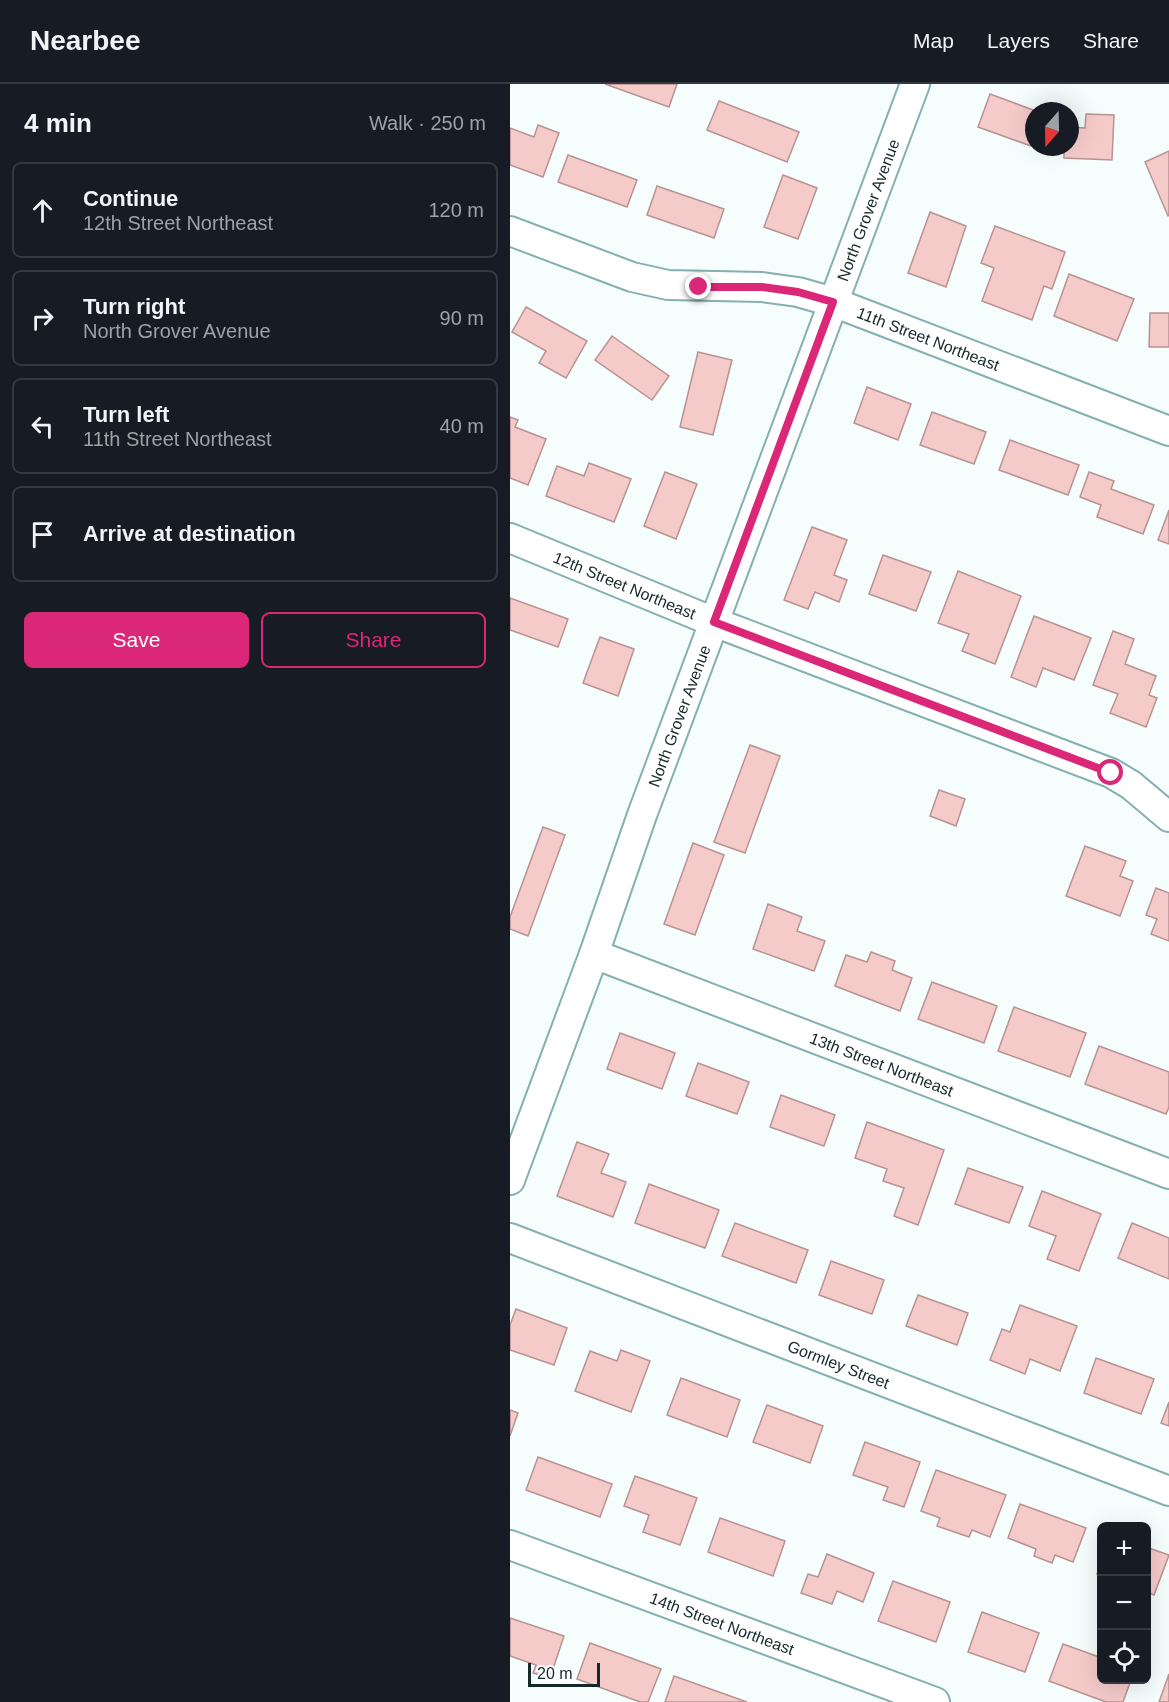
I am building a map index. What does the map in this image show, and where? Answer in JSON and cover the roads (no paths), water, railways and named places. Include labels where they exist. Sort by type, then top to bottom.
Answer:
[{"type":"street","name":"North Grover Avenue","points":[[510,1180],[594,954],[642,815],[915,84]]},
{"type":"street","name":"11th Street Northeast","points":[[510,231],[632,277],[668,285],[762,287],[798,292],[833,302],[1169,431]]},
{"type":"street","name":"12th Street Northeast","points":[[510,538],[714,622],[1111,773],[1131,785],[1169,817]]},
{"type":"street","name":"13th Street Northeast","points":[[594,954],[1169,1174]]},
{"type":"street","name":"Gormley Street","points":[[510,1239],[1169,1491]]},
{"type":"street","name":"14th Street Northeast","points":[[510,1545],[935,1702]]}]
